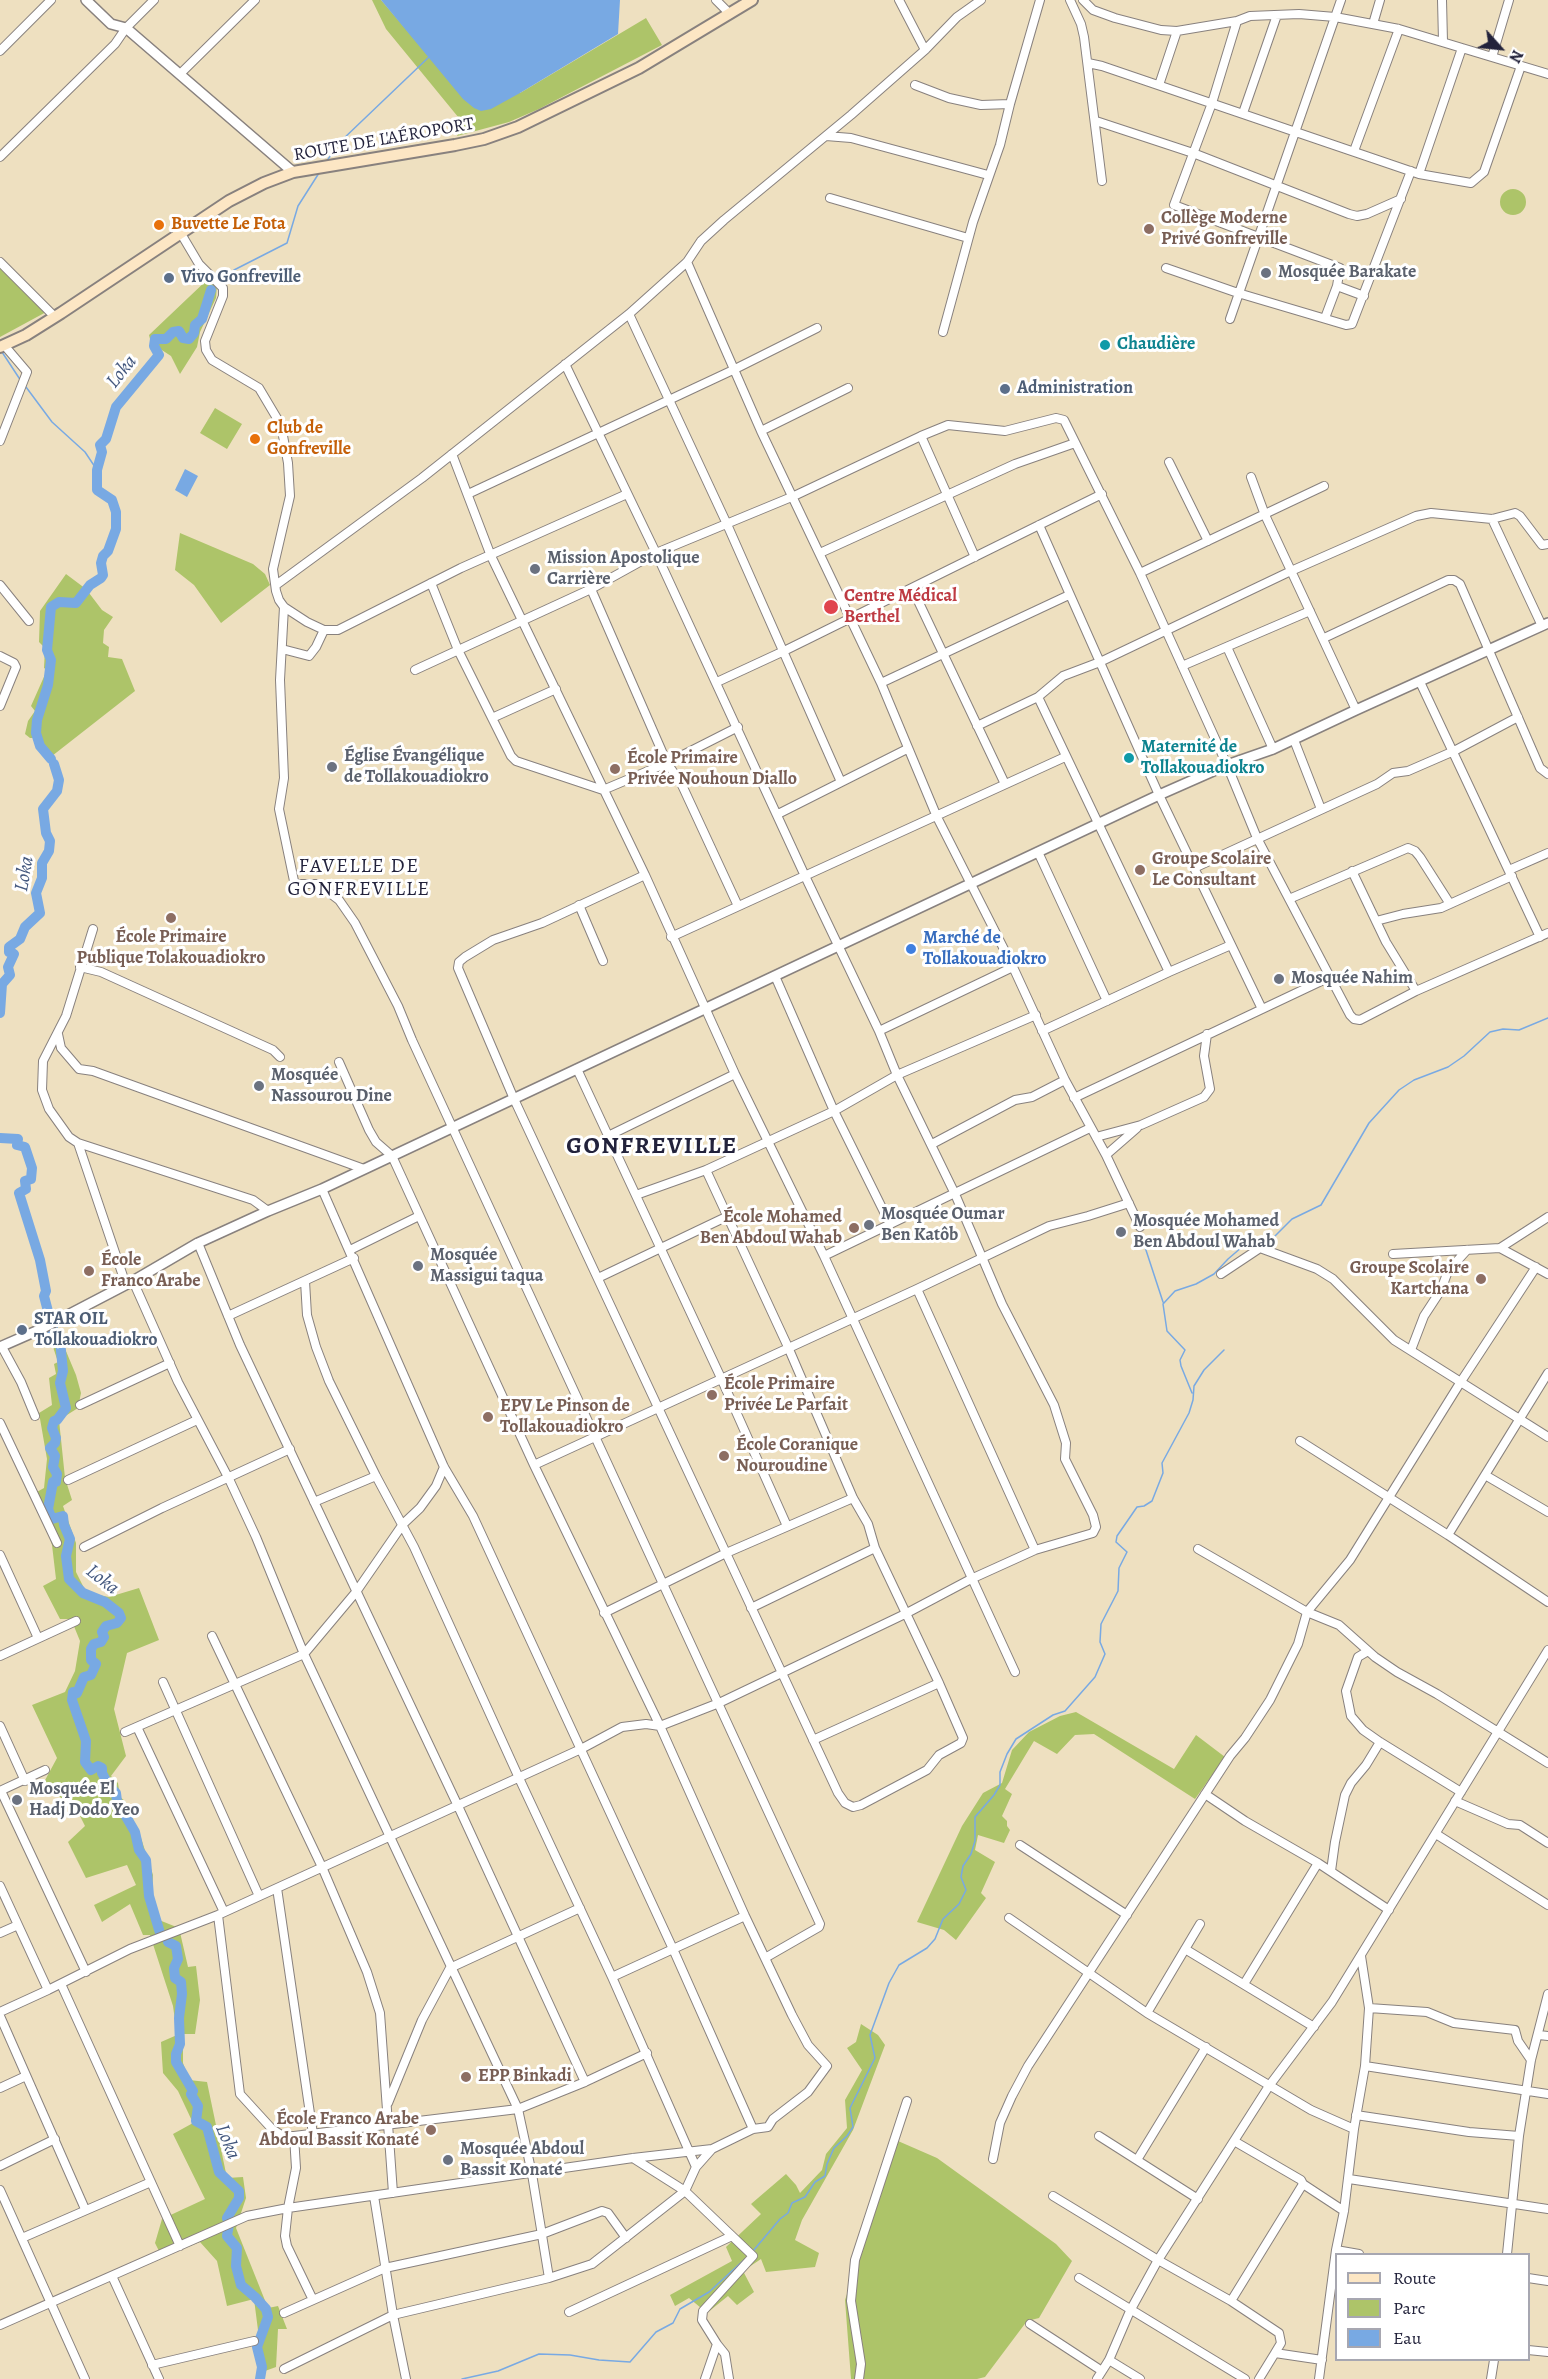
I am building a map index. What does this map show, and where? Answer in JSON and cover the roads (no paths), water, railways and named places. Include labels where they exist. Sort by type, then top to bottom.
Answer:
[{"type":"main road","name":"ROUTE DE L'AÉROPORT","points":[[2,346],[26,335],[55,317],[180,232],[229,201],[264,183],[293,172],[455,145],[484,139],[518,127],[639,68],[752,0]]},
{"type":"street","points":[[0,51],[51,0]]},
{"type":"street","points":[[86,0],[111,24],[126,28],[293,172]]},
{"type":"street","points":[[0,158],[115,44],[126,28],[154,0]]},
{"type":"street","points":[[180,74],[255,0]]},
{"type":"street","points":[[716,0],[730,14]]},
{"type":"street","points":[[898,0],[925,50]]},
{"type":"street","points":[[276,585],[452,454],[630,314],[687,262],[701,241],[724,220],[925,50],[957,17],[981,0]]},
{"type":"street","points":[[943,332],[968,238],[1000,145],[1040,0]]},
{"type":"street","points":[[1070,0],[1081,24],[1088,63],[1102,181]]},
{"type":"street","points":[[1083,0],[1093,10],[1114,18],[1151,28],[1177,31],[1237,21],[1250,16],[1299,14],[1335,17],[1399,29],[1548,74]]},
{"type":"street","points":[[1230,319],[1341,0]]},
{"type":"street","points":[[1373,24],[1380,0]]},
{"type":"street","points":[[1442,0],[1443,41]]},
{"type":"street","points":[[1492,57],[1509,0]]},
{"type":"street","points":[[1243,113],[1276,15]]},
{"type":"street","points":[[1237,21],[1212,103],[1174,205],[1340,268],[1337,286],[1325,318]]},
{"type":"street","points":[[1354,151],[1399,29]]},
{"type":"street","points":[[1159,85],[1177,31]]},
{"type":"street","points":[[1166,268],[1238,293],[1346,325],[1352,324],[1401,199],[1415,172],[1462,48]]},
{"type":"street","points":[[1088,63],[1415,172],[1471,183],[1484,172],[1521,66]]},
{"type":"street","points":[[915,85],[949,98],[981,105],[1010,104]]},
{"type":"street","points":[[1096,121],[1193,153],[1357,216],[1401,199]]},
{"type":"street","points":[[826,136],[851,138],[988,175]]},
{"type":"street","points":[[830,198],[968,238]]},
{"type":"street","points":[[180,232],[199,264],[222,288],[223,296],[205,341],[206,350],[212,360],[259,388],[281,425],[288,463],[290,496],[273,569],[279,600],[284,607],[307,622],[324,630],[338,630],[431,583],[627,494]]},
{"type":"street","points":[[0,262],[55,317]]},
{"type":"street","points":[[687,262],[761,431],[794,496],[881,683],[937,816],[1013,967],[1065,1080],[1106,1155],[1140,1227]]},
{"type":"street","points":[[1337,286],[1364,296]]},
{"type":"street","points":[[630,314],[842,782]]},
{"type":"street","points":[[468,494],[733,370],[817,328]]},
{"type":"street","points":[[0,441],[27,372],[2,346]]},
{"type":"street","points":[[85,2209],[0,2014],[130,1949],[221,1914],[519,1778],[622,1728],[646,1724],[660,1726],[719,1703],[905,1614],[971,1579],[1035,1550],[1093,1533],[1096,1522],[1065,1460],[1066,1443],[1054,1405],[1002,1304],[984,1258],[932,1144],[897,1075],[840,946],[805,876],[600,432],[565,364]]},
{"type":"street","points":[[761,431],[848,388]]},
{"type":"street","points":[[415,670],[591,589],[657,553],[726,522],[794,496],[948,424],[1005,431],[1060,418],[1064,420],[1140,573],[1227,765],[1257,838],[1350,1015],[1360,1020],[1416,991],[1544,935],[1510,873],[1420,682]]},
{"type":"street","points":[[921,436],[975,557]]},
{"type":"street","points":[[820,553],[1015,464],[1075,443]]},
{"type":"street","points":[[452,454],[491,556],[645,875],[671,937],[735,1074],[824,1256],[1015,1672]]},
{"type":"street","points":[[1168,462],[1208,541]]},
{"type":"street","points":[[1251,477],[1265,514],[1356,710]]},
{"type":"street","points":[[1140,573],[1324,486]]},
{"type":"street","points":[[717,682],[1102,494]]},
{"type":"street","points":[[977,726],[1038,697],[1063,676],[1100,662],[1291,571],[1416,516],[1431,513],[1492,519],[1517,514],[1542,545],[1548,544]]},
{"type":"street","points":[[35,1416],[21,1382],[1,1347],[129,1283],[198,1243],[322,1189],[1159,795],[1227,765],[1294,740],[1545,624],[1492,519]]},
{"type":"street","points":[[1039,525],[1159,795],[1262,1009]]},
{"type":"street","points":[[1324,638],[1448,580],[1454,580],[1460,584],[1540,768],[1548,774]]},
{"type":"street","points":[[431,583],[458,650],[511,756],[516,761],[603,790],[667,763],[738,727]]},
{"type":"street","points":[[0,585],[30,621]]},
{"type":"street","points":[[912,588],[945,653],[1005,784]]},
{"type":"street","points":[[591,589],[667,763],[681,783],[738,906]]},
{"type":"street","points":[[881,683],[1069,595]]},
{"type":"street","points":[[284,607],[281,699],[284,778],[279,809],[294,881],[297,884],[312,883],[323,887],[339,900],[355,923],[398,1005],[452,1128],[820,1924],[819,1927],[765,1958]]},
{"type":"street","points":[[1182,666],[1310,611]]},
{"type":"street","points":[[282,649],[309,656],[324,630]]},
{"type":"street","points":[[1227,647],[1273,749]]},
{"type":"street","points":[[0,656],[14,663],[16,667],[0,706]]},
{"type":"street","points":[[492,718],[556,689]]},
{"type":"street","points":[[1038,697],[1065,758],[1169,972]]},
{"type":"street","points":[[1194,868],[1377,784],[1393,773],[1408,771],[1454,751],[1518,717]]},
{"type":"street","points":[[1294,740],[1321,808]]},
{"type":"street","points":[[778,814],[907,749]]},
{"type":"street","points":[[671,937],[1065,758]]},
{"type":"street","points":[[1289,899],[1408,848],[1420,857],[1450,904]]},
{"type":"street","points":[[1038,852],[1107,1001]]},
{"type":"street","points":[[1376,921],[1441,908],[1548,853]]},
{"type":"street","points":[[1353,871],[1386,942],[1416,991]]},
{"type":"street","points":[[645,875],[542,922],[493,940],[459,962],[458,968],[514,1099],[724,1554],[838,1793],[845,1803],[853,1807],[927,1770],[944,1750],[961,1743],[963,1738],[875,1548],[868,1524],[854,1498],[788,1347],[706,1170]]},
{"type":"street","points":[[579,905],[603,961]]},
{"type":"street","points":[[93,929],[66,1016],[43,1061],[42,1090],[49,1109],[69,1137],[78,1143],[253,1200],[268,1211]]},
{"type":"street","points":[[1042,1031],[1231,945]]},
{"type":"street","points":[[80,967],[101,972],[273,1050],[280,1057]]},
{"type":"street","points":[[879,1031],[1013,967]]},
{"type":"street","points":[[775,976],[834,1111],[890,1224]]},
{"type":"street","points":[[1074,1098],[1330,977]]},
{"type":"street","points":[[636,1195],[706,1170],[769,1142],[834,1111],[897,1075],[1036,1015]]},
{"type":"street","points":[[58,1032],[61,1048],[79,1069],[93,1071],[364,1169]]},
{"type":"street","points":[[1096,1137],[1141,1125],[1204,1097],[1209,1089],[1204,1056],[1207,1035]]},
{"type":"street","points":[[284,2369],[393,2315],[549,2278],[592,2264],[685,2191],[696,2167],[712,2149],[753,2129],[768,2127],[773,2119],[808,2092],[827,2066],[808,2045],[765,1958],[660,1726],[534,1465],[392,1156],[376,1142],[369,1130],[339,1062]]},
{"type":"street","points":[[577,1069],[721,1378],[787,1526]]},
{"type":"street","points":[[608,1136],[735,1074]]},
{"type":"street","points":[[932,1144],[1016,1100],[1032,1097],[1065,1080]]},
{"type":"street","points":[[1106,1155],[1141,1125]]},
{"type":"street","points":[[824,1256],[1090,1128]]},
{"type":"street","points":[[78,1143],[129,1283],[229,1479],[256,1537],[304,1654],[518,2109],[532,2174],[549,2278]]},
{"type":"street","points":[[322,1189],[444,1467],[473,1516],[673,1949],[753,2129]]},
{"type":"street","points":[[534,1465],[1049,1226],[1129,1203]]},
{"type":"street","points":[[350,1250],[419,1215]]},
{"type":"street","points":[[598,1278],[728,1216]]},
{"type":"street","points":[[1394,1254],[1500,1248],[1548,1217]]},
{"type":"street","points":[[198,1243],[240,1345],[458,1806],[585,2082]]},
{"type":"street","points":[[1221,1274],[1260,1248],[1317,1269],[1333,1279],[1379,1327],[1410,1350],[1548,1437]]},
{"type":"street","points":[[1500,1248],[1548,1274]]},
{"type":"street","points":[[1410,1350],[1424,1316],[1441,1290],[1448,1271],[1467,1250]]},
{"type":"street","points":[[228,1316],[354,1258]]},
{"type":"street","points":[[993,2159],[1000,2123],[1012,2096],[1048,2033],[1205,1794],[1270,1700],[1298,1644],[1306,1612],[1328,1589],[1350,1560],[1460,1383],[1536,1267]]},
{"type":"street","points":[[305,1281],[307,1315],[329,1381],[376,1476],[403,1524],[647,2053],[696,2167]]},
{"type":"street","points":[[917,1289],[1035,1550]]},
{"type":"street","points":[[80,1405],[170,1363]]},
{"type":"street","points":[[1448,1535],[1548,1372]]},
{"type":"street","points":[[68,1480],[197,1420]]},
{"type":"street","points":[[0,1424],[57,1543]]},
{"type":"street","points":[[1300,1441],[1548,1602]]},
{"type":"street","points":[[84,1547],[290,1449]]},
{"type":"street","points":[[126,1732],[304,1654],[356,1592],[403,1524],[420,1508],[436,1486],[444,1467]]},
{"type":"street","points":[[1485,1475],[1548,1512]]},
{"type":"street","points":[[314,1502],[376,1476]]},
{"type":"street","points":[[604,1613],[724,1554],[854,1498]]},
{"type":"street","points":[[751,1608],[875,1548]]},
{"type":"street","points":[[1198,1549],[1306,1612],[1339,1625],[1368,1651],[1397,1672],[1548,1763]]},
{"type":"street","points":[[0,1555],[38,1638]]},
{"type":"street","points":[[0,1656],[76,1621]]},
{"type":"street","points":[[212,1636],[322,1868],[367,1972],[380,2013],[393,2193]]},
{"type":"street","points":[[1097,2379],[1109,2360],[1130,2311],[1158,2260],[1269,2086],[1314,2027],[1361,1956],[1548,1650]]},
{"type":"street","points":[[1368,1651],[1358,1657],[1355,1662],[1346,1691],[1350,1716],[1363,1730],[1380,1742],[1461,1792]]},
{"type":"street","points":[[163,1682],[259,1896]]},
{"type":"street","points":[[813,1740],[939,1683]]},
{"type":"street","points":[[0,1726],[25,1781]]},
{"type":"street","points":[[137,1727],[221,1914],[240,2094],[272,2129],[283,2136],[294,2136],[518,2109],[585,2082],[647,2053]]},
{"type":"street","points":[[1331,1871],[1345,1795],[1380,1742]]},
{"type":"street","points":[[45,1770],[0,1791],[87,1972]]},
{"type":"street","points":[[1205,1794],[1245,1821],[1331,1871],[1389,1910]]},
{"type":"street","points":[[1455,1801],[1508,1824],[1520,1825],[1548,1843]]},
{"type":"street","points":[[1436,1834],[1548,1905]]},
{"type":"street","points":[[1020,1845],[1127,1915]]},
{"type":"street","points":[[1244,1984],[1318,1863]]},
{"type":"street","points":[[0,1886],[48,1990]]},
{"type":"street","points":[[277,1888],[314,2134]]},
{"type":"street","points":[[386,2107],[422,2020],[450,1968],[580,1908]]},
{"type":"street","points":[[612,1977],[745,1916]]},
{"type":"street","points":[[1009,1918],[1147,2013],[1311,2110],[1354,2129]]},
{"type":"street","points":[[1147,2013],[1200,1924]]},
{"type":"street","points":[[0,1933],[18,1925]]},
{"type":"street","points":[[1185,1949],[1314,2027]]},
{"type":"street","points":[[1336,2253],[1365,2066],[1369,2008],[1361,1956]]},
{"type":"street","points":[[61,1983],[180,2246]]},
{"type":"street","points":[[1507,2253],[1519,2136],[1531,2061],[1548,1994]]},
{"type":"street","points":[[1369,2008],[1427,2012],[1454,2023],[1515,2030],[1518,2041],[1531,2061]]},
{"type":"street","points":[[1539,2035],[1548,2036]]},
{"type":"street","points":[[1137,2160],[1206,2048]]},
{"type":"street","points":[[1365,2066],[1548,2094]]},
{"type":"street","points":[[0,2088],[26,2076]]},
{"type":"street","points":[[859,2379],[861,2364],[851,2301],[855,2260],[907,2101]]},
{"type":"street","points":[[1356,2115],[1469,2132],[1519,2136]]},
{"type":"street","points":[[294,2136],[296,2168],[285,2236],[287,2246],[313,2300]]},
{"type":"street","points":[[1099,2136],[1198,2199]]},
{"type":"street","points":[[0,2166],[55,2139]]},
{"type":"street","points":[[1234,2141],[1301,2180],[1303,2184],[1344,2211]]},
{"type":"street","points":[[0,2325],[248,2217],[288,2208],[688,2150],[712,2149]]},
{"type":"street","points":[[633,2158],[685,2191],[750,2252],[753,2258],[703,2311],[702,2320],[725,2354],[729,2379]]},
{"type":"street","points":[[1349,2179],[1548,2209]]},
{"type":"street","points":[[22,2238],[151,2182]]},
{"type":"street","points":[[1231,2301],[1303,2184]]},
{"type":"street","points":[[0,2190],[85,2379]]},
{"type":"street","points":[[374,2196],[406,2379]]},
{"type":"street","points":[[1053,2196],[1231,2301],[1279,2333],[1281,2343],[1259,2379]]},
{"type":"street","points":[[285,2313],[385,2268],[542,2234],[602,2211],[608,2213],[626,2238]]},
{"type":"street","points":[[569,2312],[732,2236]]},
{"type":"street","points":[[1336,2250],[1353,2253]]},
{"type":"street","points":[[1319,2379],[1332,2322],[1335,2268]]},
{"type":"street","points":[[112,2276],[159,2379]]},
{"type":"street","points":[[1079,2278],[1245,2379]]},
{"type":"street","points":[[1530,2278],[1548,2281]]},
{"type":"street","points":[[1030,2324],[1102,2371]]},
{"type":"street","points":[[152,2365],[254,2342]]},
{"type":"street","points":[[705,2379],[717,2344]]},
{"type":"street","points":[[1530,2350],[1548,2352]]},
{"type":"street","points":[[1275,2353],[1322,2360]]},
{"type":"street","points":[[1109,2360],[1140,2379]]},
{"type":"street","points":[[1491,2379],[1494,2361]]},
{"type":"water","points":[[381,0],[620,0],[618,34],[520,93],[491,109],[481,111],[463,99]]},
{"type":"water","points":[[185,469],[198,476],[187,497],[175,490]]},
{"type":"waterway","name":"Loka","points":[[326,162],[341,141],[430,56]]},
{"type":"waterway","name":"Loka","points":[[221,281],[234,270],[287,243],[298,206],[319,173]]},
{"type":"waterway","name":"Loka","points":[[211,290],[215,286]]},
{"type":"waterway","name":"Loka","points":[[51,759],[40,746],[36,733],[37,720],[48,685],[51,660],[47,650],[51,607],[59,602],[76,603],[90,585],[101,578],[103,556],[108,551],[116,529],[116,512],[112,500],[97,490],[97,470],[102,452],[100,445],[106,439],[116,407],[159,355],[154,346],[155,339],[166,339],[173,332],[179,331],[183,338],[189,339],[194,333],[195,325],[202,319],[211,290]]},
{"type":"waterway","points":[[2,352],[21,381]]},
{"type":"waterway","points":[[26,387],[52,422],[85,452],[97,470]]},
{"type":"waterway","name":"Loka","points":[[0,1013],[2,984],[10,975],[8,967],[14,954],[9,952],[9,947],[20,939],[25,927],[40,913],[36,893],[42,878],[42,863],[49,851],[50,841],[46,833],[43,809],[57,791],[59,780],[54,764]]},
{"type":"waterway","points":[[1192,1393],[1180,1360],[1185,1350],[1167,1331],[1163,1304],[1175,1291],[1196,1284],[1214,1274],[1242,1247],[1256,1241],[1271,1240],[1292,1219],[1321,1205],[1369,1123],[1399,1090],[1414,1080],[1448,1067],[1490,1032],[1503,1029],[1519,1030],[1548,1018]]},
{"type":"waterway","name":"Loka","points":[[0,1138],[18,1139],[17,1145],[25,1147],[32,1168],[31,1179],[25,1181],[26,1189],[19,1193],[40,1260],[46,1291],[44,1296],[50,1319]]},
{"type":"waterway","points":[[1141,1235],[1163,1302]]},
{"type":"waterway","name":"Loka","points":[[53,1328],[52,1335],[60,1341],[63,1371],[60,1383],[66,1408],[54,1421],[52,1428],[56,1438],[50,1448],[55,1456],[53,1467],[57,1474],[56,1482],[53,1482],[48,1509],[52,1519],[63,1516],[70,1539],[66,1556],[69,1579],[83,1593],[105,1602],[119,1613],[121,1618],[117,1623],[106,1626],[102,1632],[104,1637],[101,1642],[94,1644],[91,1649],[91,1660],[96,1664],[91,1675],[84,1677],[77,1693],[73,1692],[72,1700],[86,1741],[85,1762],[91,1770],[98,1766],[102,1768],[102,1773],[116,1793],[117,1801],[135,1832],[139,1850],[146,1860],[149,1896],[160,1933]]},
{"type":"waterway","points":[[753,2251],[780,2219],[788,2213],[792,2203],[805,2197],[815,2182],[825,2176],[834,2148],[853,2127],[850,2108],[875,2058],[870,2035],[889,1983],[899,1965],[927,1948],[935,1939],[943,1919],[959,1904],[966,1890],[961,1877],[963,1866],[971,1854],[975,1841],[975,1817],[1000,1785],[1000,1772],[1007,1754],[1016,1739],[1053,1715],[1065,1711],[1095,1677],[1105,1654],[1100,1642],[1101,1624],[1118,1591],[1119,1568],[1127,1552],[1116,1542],[1117,1536],[1137,1507],[1152,1501],[1163,1473],[1162,1463],[1189,1413],[1194,1386],[1204,1370],[1224,1350]]},
{"type":"waterway","name":"Loka","points":[[168,1942],[176,1946],[178,1959],[174,1968],[175,1978],[181,1982],[182,1994],[179,2018],[180,2044],[176,2062],[193,2091],[191,2094],[198,2106],[196,2121],[207,2127],[219,2172],[239,2191],[239,2198],[227,2218],[229,2224],[227,2236],[237,2248],[236,2266],[241,2285],[266,2309],[268,2317],[257,2347],[262,2367],[260,2379]]},
{"type":"waterway","points":[[462,2379],[498,2371],[539,2354],[630,2362],[656,2332],[673,2323],[680,2309],[709,2292],[745,2259]]},
{"type":"place","name":"Buvette Le Fota","points":[[159,225]]},
{"type":"place","name":"Collège Moderne Privé Gonfreville","points":[[1149,229]]},
{"type":"place","name":"Mosquée Barakate","points":[[1266,273]]},
{"type":"place","name":"Vivo Gonfreville","points":[[169,278]]},
{"type":"place","name":"Chaudière","points":[[1105,345]]},
{"type":"place","name":"Administration","points":[[1005,389]]},
{"type":"place","name":"Club de Gonfreville","points":[[255,439]]},
{"type":"place","name":"Mission Apostolique Carrière","points":[[535,569]]},
{"type":"place","name":"Centre Médical Berthel","points":[[831,607]]},
{"type":"place","name":"Maternité de Tollakouadiokro","points":[[1129,758]]},
{"type":"place","name":"Église Évangélique de Tollakouadiokro","points":[[332,767]]},
{"type":"place","name":"École Primaire Privée Nouhoun Diallo","points":[[615,769]]},
{"type":"place","name":"Groupe Scolaire Le Consultant","points":[[1140,870]]},
{"type":"place","name":"École Primaire Publique Tolakouadiokro","points":[[171,918]]},
{"type":"place","name":"Marché de Tollakouadiokro","points":[[911,949]]},
{"type":"place","name":"Mosquée Nahim","points":[[1279,979]]},
{"type":"place","name":"Mosquée Nassourou Dine","points":[[259,1086]]},
{"type":"place","name":"Mosquée Oumar Ben Katôb","points":[[869,1225]]},
{"type":"place","name":"École Mohamed Ben Abdoul Wahab","points":[[854,1228]]},
{"type":"place","name":"Mosquée Mohamed Ben Abdoul Wahab","points":[[1121,1232]]},
{"type":"place","name":"Mosquée Massigui taqua","points":[[418,1266]]},
{"type":"place","name":"École Franco Arabe","points":[[89,1271]]},
{"type":"place","name":"Groupe Scolaire Kartchana","points":[[1481,1279]]},
{"type":"place","name":"STAR OIL Tollakouadiokro","points":[[22,1330]]},
{"type":"place","name":"École Primaire Privée Le Parfait","points":[[712,1395]]},
{"type":"place","name":"EPV Le Pinson de Tollakouadiokro","points":[[488,1417]]},
{"type":"place","name":"École Coranique Nouroudine","points":[[724,1456]]},
{"type":"place","name":"Mosquée El Hadj Dodo Yeo","points":[[17,1800]]},
{"type":"place","name":"EPP Binkadi","points":[[466,2077]]},
{"type":"place","name":"École Franco Arabe Abdoul Bassit Konaté","points":[[431,2130]]},
{"type":"place","name":"Mosquée Abdoul Bassit Konaté","points":[[448,2160]]},
{"type":"district","name":"FAVELLE DE GONFREVILLE","points":[[359,878]]},
{"type":"district","name":"GONFREVILLE","points":[[652,1147]]}]
